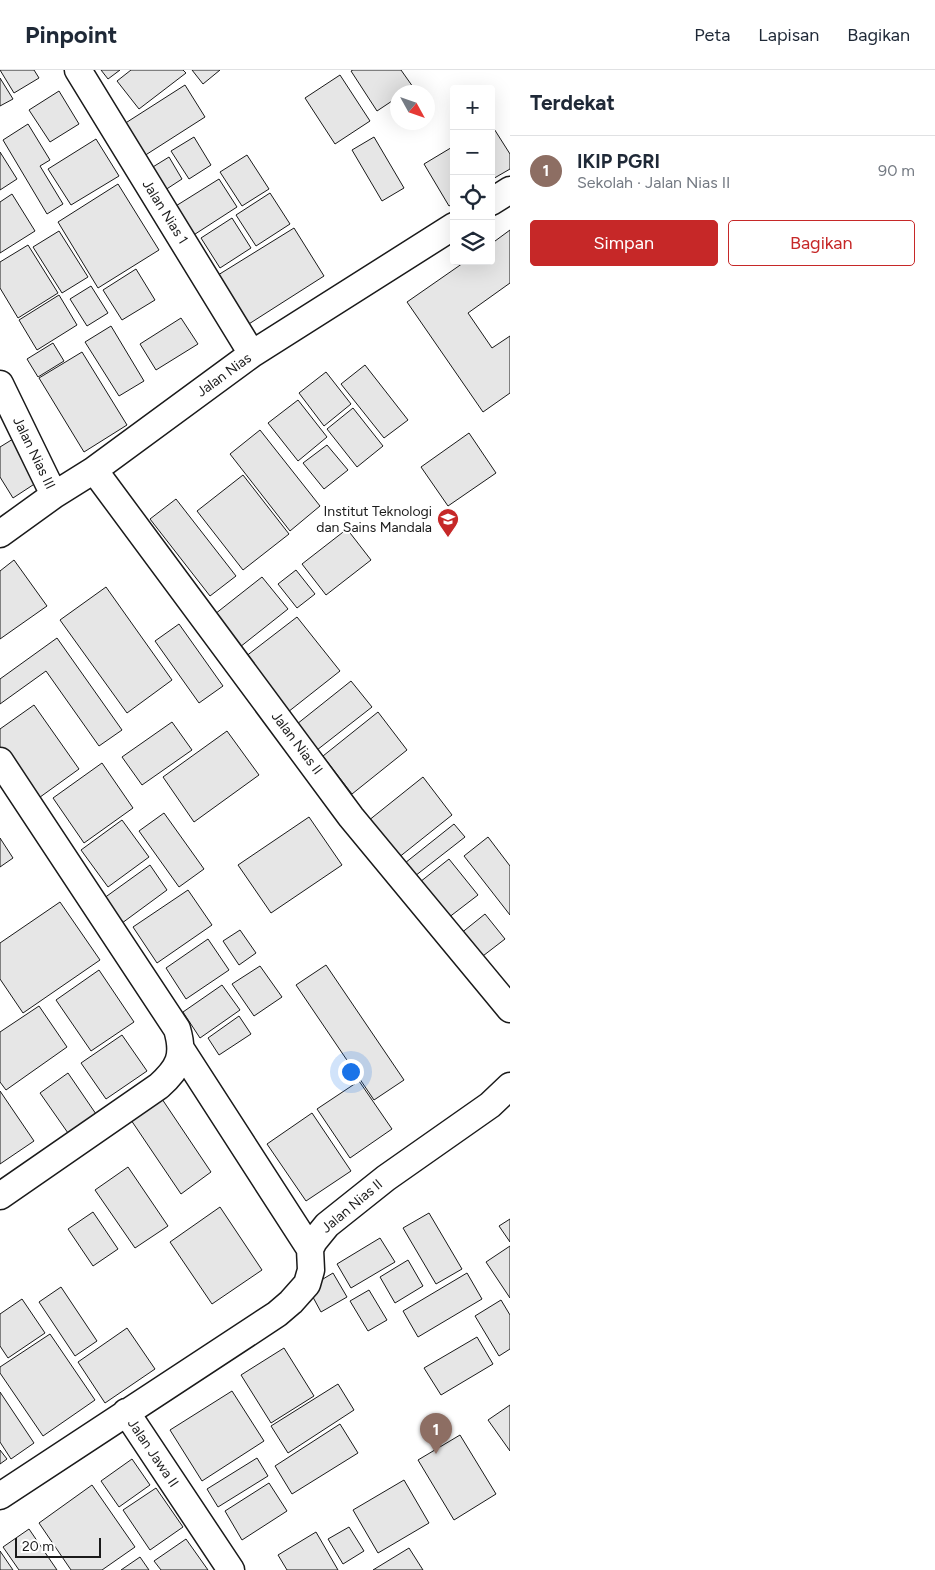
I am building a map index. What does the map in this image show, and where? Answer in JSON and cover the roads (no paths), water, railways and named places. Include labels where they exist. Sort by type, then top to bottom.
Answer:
[{"type":"street","name":"Jalan Nias 1","points":[[78,70],[252,354]]},
{"type":"street","points":[[495,199],[510,190]]},
{"type":"street","name":"Jalan Nias","points":[[0,534],[54,495],[94,470],[252,354],[450,229]]},
{"type":"street","name":"Jalan Nias III","points":[[0,384],[54,495]]},
{"type":"street","name":"Jalan Nias II","points":[[94,470],[351,817],[510,1009]]},
{"type":"street","points":[[0,761],[177,1029],[180,1040],[176,1067],[159,1086],[0,1196]]},
{"type":"street","points":[[126,1412],[256,1328],[291,1302],[307,1284],[310,1276],[310,1249],[180,1049]]},
{"type":"street","name":"Jalan Nias II","points":[[310,1249],[319,1234],[344,1211],[386,1178],[490,1105],[510,1086]]},
{"type":"street","name":"Jalan Jawa II","points":[[0,1496],[126,1412],[231,1570]]},
{"type":"place","name":"Institut Teknologi dan Sains Mandala","points":[[448,538]]},
{"type":"place","name":"IKIP PGRI","points":[[436,1454]]}]
